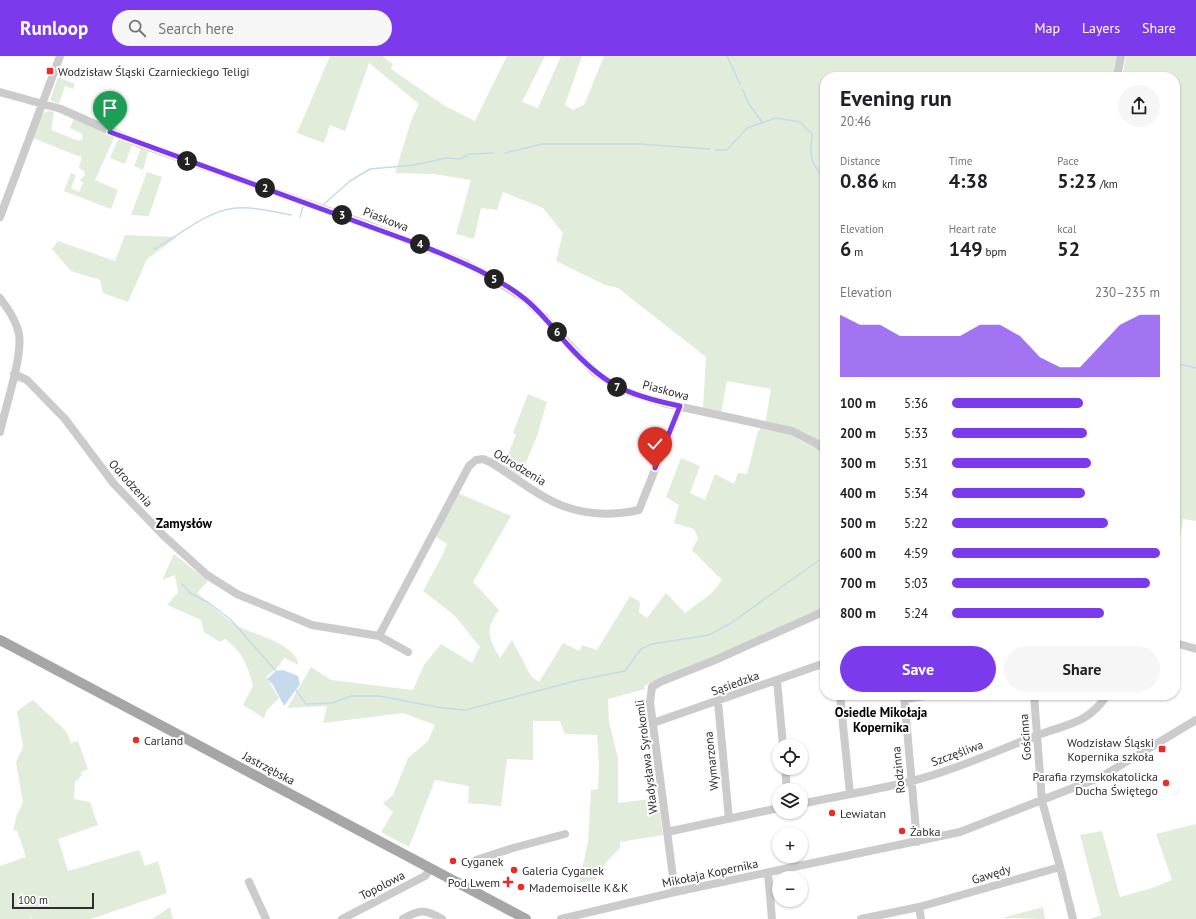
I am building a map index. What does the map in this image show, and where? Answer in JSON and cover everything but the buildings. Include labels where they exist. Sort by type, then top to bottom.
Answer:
[{"type":"main road","name":"Jastrzębska","points":[[0,640],[526,919]]},
{"type":"street","points":[[0,217],[60,56]]},
{"type":"street","points":[[1118,72],[1121,56]]},
{"type":"street","name":"Piaskowa","points":[[0,92],[61,109],[140,144],[363,222],[473,267],[524,299],[544,317],[580,357],[609,383],[642,397],[792,431],[820,446]]},
{"type":"street","points":[[0,298],[12,317],[19,335],[19,354],[0,432]]},
{"type":"street","name":"Odrodzenia","points":[[14,374],[27,380],[65,419],[114,484],[164,536],[207,575],[237,594],[312,626],[378,636],[408,652]]},
{"type":"street","name":"Odrodzenia","points":[[378,636],[470,466],[476,460],[483,459],[490,462],[536,491],[566,507],[599,514],[626,513],[639,510],[680,406]]},
{"type":"street","name":"Władysława Syrokomli","points":[[675,892],[653,723],[650,694],[652,688],[660,682],[715,660],[820,613]]},
{"type":"street","points":[[1180,644],[1196,649]]},
{"type":"street","name":"Sąsiedzka","points":[[653,723],[718,702],[820,665]]},
{"type":"street","points":[[776,680],[782,739]]},
{"type":"street","points":[[841,700],[850,794]]},
{"type":"street","name":"Rodzinna","points":[[904,700],[917,842]]},
{"type":"street","name":"Gościnna","points":[[1034,700],[1042,801]]},
{"type":"street","name":"Szczęśliwa","points":[[808,803],[912,781],[1012,746],[1038,735],[1073,724],[1088,717],[1099,707],[1104,700]]},
{"type":"street","name":"Wymarzona","points":[[718,702],[729,819]]},
{"type":"street","name":"Mikołaja Kopernika","points":[[561,919],[675,892],[960,832],[1101,777],[1196,720]]},
{"type":"street","points":[[1042,801],[1073,919]]},
{"type":"street","points":[[667,832],[772,810]]},
{"type":"street","points":[[476,860],[565,834]]},
{"type":"street","name":"Gawędy","points":[[862,919],[919,907],[1060,867]]},
{"type":"street","name":"Topolowa","points":[[342,919],[425,876],[431,868]]},
{"type":"street","points":[[768,873],[772,919]]},
{"type":"street","points":[[249,882],[266,919]]},
{"type":"street","points":[[919,907],[921,919]]},
{"type":"street","points":[[403,919],[421,911],[429,912],[442,919]]},
{"type":"green space","points":[[330,56],[382,56],[393,64],[391,69],[445,106],[475,121],[507,56],[545,56],[522,102],[538,108],[561,56],[582,56],[565,105],[573,110],[584,105],[604,56],[1119,56],[1116,72],[820,72],[820,611],[644,686],[645,689],[608,699],[609,722],[618,758],[618,803],[658,798],[663,835],[620,842],[620,848],[607,861],[595,880],[579,883],[588,842],[591,790],[598,789],[599,768],[597,735],[565,734],[560,721],[533,721],[533,760],[507,759],[501,806],[468,803],[469,786],[435,780],[409,847],[381,832],[393,812],[383,803],[393,795],[408,758],[428,741],[435,725],[403,713],[323,723],[327,706],[287,708],[311,667],[331,680],[413,690],[424,665],[441,644],[472,663],[480,647],[454,615],[423,591],[447,544],[435,536],[458,493],[511,516],[473,582],[499,610],[491,623],[490,634],[493,645],[500,658],[512,640],[531,676],[539,682],[563,643],[580,651],[582,645],[597,650],[630,596],[640,602],[639,612],[647,618],[666,593],[685,613],[712,593],[722,580],[692,550],[698,538],[694,529],[674,523],[679,505],[666,497],[681,458],[700,466],[690,493],[705,500],[715,474],[734,484],[738,473],[747,474],[758,431],[765,424],[771,389],[727,381],[721,413],[703,408],[706,357],[618,288],[605,285],[556,261],[563,233],[543,208],[503,192],[497,210],[481,208],[474,239],[456,234],[471,180],[434,174],[395,173],[411,121],[419,104],[369,63],[345,131],[330,125],[324,143],[297,133]]},
{"type":"green space","points":[[1126,56],[1196,56],[1196,521],[1183,519],[1180,540],[1180,72],[1123,72]]},
{"type":"green space","points":[[58,77],[75,84],[73,89],[65,86],[59,104],[50,100]]},
{"type":"green space","points":[[49,111],[54,112],[51,130],[79,141],[83,139],[82,134],[70,128],[74,118],[115,136],[95,180],[118,190],[111,209],[64,191],[71,173],[76,175],[71,188],[79,192],[83,183],[80,180],[85,175],[84,171],[79,168],[82,156],[78,156],[33,138],[42,114]]},
{"type":"green space","points":[[118,139],[132,145],[125,164],[110,158]]},
{"type":"green space","points":[[141,148],[148,152],[143,170],[134,166]]},
{"type":"green space","points":[[147,172],[162,177],[149,216],[131,215]]},
{"type":"green space","points":[[125,235],[177,237],[147,259],[128,302],[103,293],[100,280],[71,271],[52,249],[58,241],[115,261]]},
{"type":"green space","points":[[528,394],[547,402],[537,436],[520,477],[503,466],[516,435],[513,433]]},
{"type":"green space","points":[[174,554],[208,581],[197,593],[219,613],[241,628],[280,644],[289,650],[295,657],[299,665],[284,658],[278,667],[266,677],[279,698],[267,710],[264,718],[243,705],[253,686],[244,660],[236,649],[225,639],[220,642],[204,632],[201,620],[167,605],[178,592],[175,575],[162,580]]},
{"type":"green space","points":[[33,700],[66,731],[71,743],[78,741],[88,769],[81,772],[82,775],[75,782],[74,799],[90,802],[98,825],[58,839],[68,871],[139,850],[145,866],[158,861],[167,893],[91,919],[32,919],[29,913],[31,919],[0,919],[0,866],[26,857],[17,830],[13,831],[17,814],[23,803],[16,762],[23,747],[17,711]]},
{"type":"green space","points":[[1196,824],[1196,919],[1090,919],[1101,915],[1080,835],[1102,831],[1120,897],[1152,888],[1172,880],[1156,834]]},
{"type":"green space","points":[[170,907],[173,919],[153,919],[154,918]]},
{"type":"green space","points":[[1043,907],[1045,919],[1002,918]]},
{"type":"water","points":[[283,670],[298,676],[300,684],[284,706],[273,685],[267,679],[276,671]]},
{"type":"waterway","points":[[727,56],[740,84]]},
{"type":"waterway","points":[[743,90],[748,103],[763,123]]},
{"type":"waterway","points":[[715,150],[727,150],[747,128],[776,118],[800,122],[812,134],[811,153],[813,163],[820,173]]},
{"type":"waterway","points":[[505,153],[542,144],[639,144],[710,149]]},
{"type":"waterway","points":[[324,204],[350,181],[370,169],[414,165],[446,158],[461,159],[469,154],[494,153]]},
{"type":"waterway","points":[[300,217],[303,206],[306,207]]},
{"type":"waterway","points":[[154,249],[194,224],[225,210],[249,208],[291,215]]},
{"type":"waterway","points":[[1180,364],[1196,368]]},
{"type":"waterway","points":[[296,690],[306,704],[332,703],[351,696],[379,696],[443,708],[466,710],[579,680],[625,671],[641,649],[652,644],[709,635],[731,623],[820,560]]},
{"type":"waterway","points":[[182,584],[190,593],[209,603],[231,620],[276,671]]},
{"type":"place","name":"Wodzisław Śląski Czarnieckiego Teligi","points":[[50,71]]},
{"type":"place","name":"Carland","points":[[136,740]]},
{"type":"place","name":"Wodzisław Śląski Kopernika szkoła","points":[[1162,749]]},
{"type":"place","name":"Parafia rzymskokatolicka Ducha Świętego","points":[[1166,783]]},
{"type":"place","name":"Lewiatan","points":[[832,813]]},
{"type":"place","name":"Żabka","points":[[902,831]]},
{"type":"place","name":"Cyganek","points":[[453,861]]},
{"type":"place","name":"Galeria Cyganek","points":[[514,870]]},
{"type":"place","name":"Pod Lwem","points":[[508,882]]},
{"type":"place","name":"Mademoiselle K&K","points":[[521,887]]},
{"type":"district","name":"Zamysłów","points":[[184,523]]},
{"type":"district","name":"Osiedle Mikołaja Kopernika","points":[[881,720]]},
{"type":"route","points":[[110,132],[140,144],[363,222],[473,267],[508,287],[534,307],[594,372],[609,383],[622,390],[642,397],[680,406],[655,468]]}]
